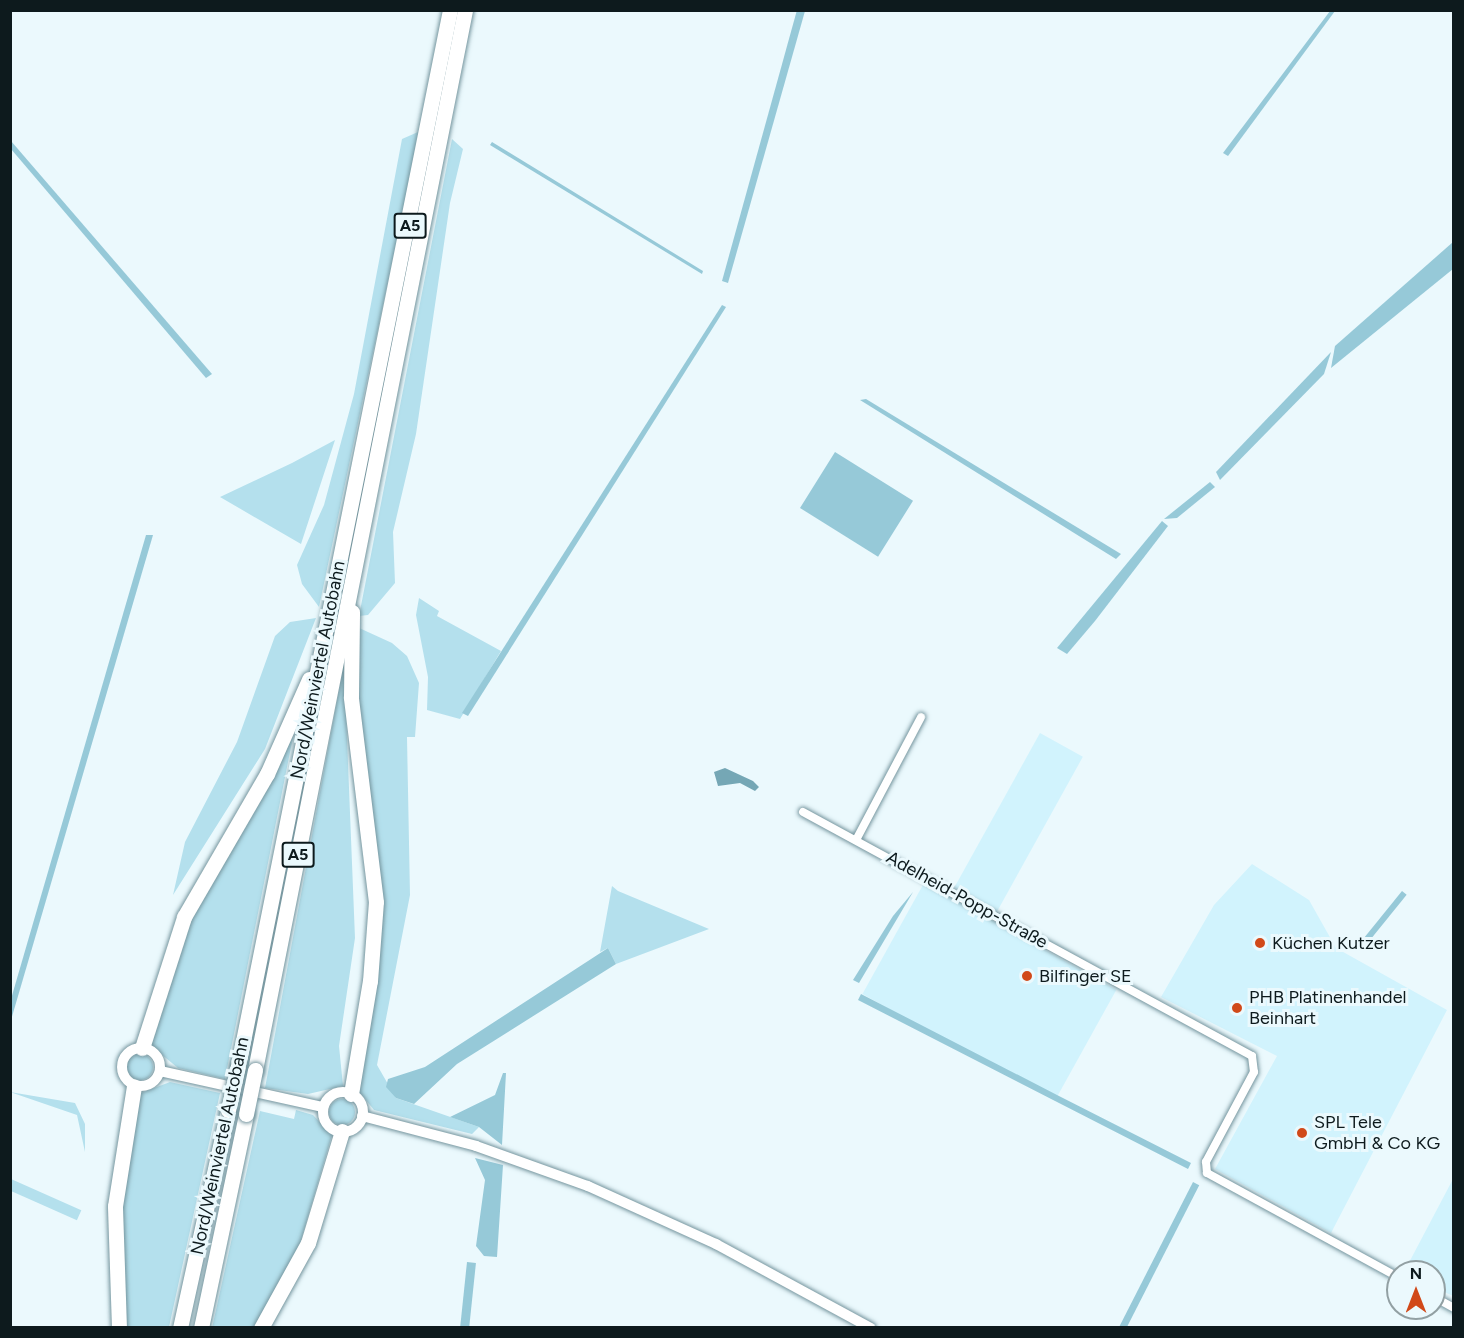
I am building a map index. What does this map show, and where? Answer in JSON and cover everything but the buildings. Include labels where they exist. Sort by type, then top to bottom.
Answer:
[{"type":"highway","name":"Nord/Weinviertel Autobahn","points":[[180,1328],[238,1066],[450,10]]},
{"type":"highway","name":"Nord/Weinviertel Autobahn","points":[[201,1328],[255,1070],[465,10]]},
{"type":"highway","points":[[351,1094],[371,973],[376,902],[351,697],[353,568]]},
{"type":"highway","points":[[142,1048],[184,917],[267,774],[320,654]]},
{"type":"highway","points":[[119,1328],[115,1206],[134,1086]]},
{"type":"highway","points":[[261,1328],[308,1243],[342,1131]]},
{"type":"main road","points":[[142,1048],[155,1054],[160,1071],[152,1083],[134,1086],[122,1074],[121,1063],[127,1053],[142,1048]]},
{"type":"main road","points":[[160,1071],[323,1107]]},
{"type":"main road","points":[[334,1094],[351,1094],[359,1101],[362,1116],[356,1126],[342,1131],[327,1124],[323,1107],[334,1094]]},
{"type":"main road","points":[[362,1116],[476,1146],[606,1193],[871,1328]]},
{"type":"street","points":[[856,840],[921,717]]},
{"type":"street","name":"Adelheid-Popp-Straße","points":[[803,812],[1255,1061],[1206,1162],[1211,1176],[1386,1271]]},
{"type":"shaded area","points":[[797,10],[805,11],[728,283],[722,281]]},
{"type":"shaded area","points":[[1330,11],[1335,11],[1228,156],[1223,153]]},
{"type":"shaded area","points":[[418,132],[319,607],[302,584],[297,565],[324,505],[354,394],[402,139]]},
{"type":"shaded area","points":[[452,139],[463,149],[450,203],[416,434],[393,532],[395,583],[368,615],[359,616]]},
{"type":"shaded area","points":[[10,141],[212,374],[206,378],[11,149]]},
{"type":"shaded area","points":[[492,142],[703,271],[702,274],[490,145]]},
{"type":"shaded area","points":[[1453,242],[1453,269],[1331,368],[1335,346]]},
{"type":"shaded area","points":[[722,305],[726,307],[468,716],[462,713]]},
{"type":"shaded area","points":[[1331,352],[1324,374],[1220,480],[1216,472]]},
{"type":"shaded area","points":[[866,399],[1121,554],[1116,559],[860,400]]},
{"type":"shaded area","points":[[335,440],[301,544],[220,497],[292,463]]},
{"type":"shaded area","points":[[835,452],[913,501],[878,557],[800,508]]},
{"type":"shaded area","points":[[1210,482],[1215,487],[1177,518],[1164,519]]},
{"type":"shaded area","points":[[1162,521],[1168,526],[1095,621],[1067,654],[1057,648]]},
{"type":"shaded area","points":[[146,535],[153,535],[11,1020],[11,999]]},
{"type":"shaded area","points":[[419,598],[439,611],[437,616],[501,651],[460,719],[427,710],[428,677],[416,615]]},
{"type":"shaded area","points":[[316,618],[265,749],[173,895],[185,842],[237,742],[275,636],[290,622]]},
{"type":"shaded area","points":[[357,627],[392,643],[407,656],[419,683],[415,737],[407,737],[410,895],[377,1065],[396,1098],[479,1127],[472,1134],[374,1110],[357,1089],[381,902],[360,729]]},
{"type":"shaded area","points":[[344,663],[355,938],[339,1046],[343,1086],[308,1094],[265,1088]]},
{"type":"shaded area","points":[[1040,733],[1083,757],[997,912],[954,888]]},
{"type":"shaded area","points":[[293,737],[225,1079],[178,1068],[150,1045],[187,928]]},
{"type":"shaded area","points":[[725,768],[753,781],[759,787],[755,791],[740,783],[718,786],[714,772]]},
{"type":"shaded area","points":[[1252,864],[1309,900],[1336,948],[1447,1010],[1331,1233],[1215,1169],[1277,1056],[1161,997],[1214,905]]},
{"type":"shaded area","points":[[924,883],[1116,990],[1055,1101],[862,994]]},
{"type":"shaded area","points":[[612,886],[618,891],[709,929],[616,964],[608,948],[600,952]]},
{"type":"shaded area","points":[[1402,891],[1407,895],[1361,951],[1357,947]]},
{"type":"shaded area","points":[[913,892],[859,983],[853,980],[893,916]]},
{"type":"shaded area","points":[[608,948],[616,964],[457,1064],[414,1104],[396,1098],[386,1087],[388,1079],[425,1067]]},
{"type":"shaded area","points":[[861,994],[1191,1163],[1188,1169],[858,1000]]},
{"type":"shaded area","points":[[140,1054],[149,1058],[153,1067],[149,1076],[140,1080],[131,1076],[127,1067],[131,1058]]},
{"type":"shaded area","points":[[503,1073],[506,1073],[502,1145],[479,1127],[450,1117],[495,1095]]},
{"type":"shaded area","points":[[170,1082],[220,1093],[169,1327],[126,1328],[121,1220],[127,1162],[141,1093]]},
{"type":"shaded area","points":[[10,1092],[75,1103],[85,1124],[85,1152],[77,1115]]},
{"type":"shaded area","points":[[342,1099],[351,1103],[355,1112],[351,1121],[342,1125],[333,1121],[329,1112],[333,1103]]},
{"type":"shaded area","points":[[296,1110],[313,1115],[332,1135],[299,1247],[254,1327],[212,1328],[260,1111],[294,1119]]},
{"type":"shaded area","points":[[475,1158],[503,1165],[497,1257],[484,1256],[476,1246],[485,1180]]},
{"type":"shaded area","points":[[11,1179],[81,1210],[77,1220],[10,1191]]},
{"type":"shaded area","points":[[1453,1179],[1453,1296],[1446,1293],[1446,1260],[1410,1260]]},
{"type":"shaded area","points":[[1193,1182],[1199,1185],[1126,1328],[1119,1328]]},
{"type":"shaded area","points":[[467,1262],[476,1263],[469,1328],[460,1328]]},
{"type":"place","name":"Küchen Kutzer","points":[[1260,943]]},
{"type":"place","name":"Bilfinger SE","points":[[1027,976]]},
{"type":"place","name":"PHB Platinenhandel Beinhart","points":[[1237,1008]]},
{"type":"place","name":"SPL Tele GmbH & Co KG","points":[[1302,1133]]}]
